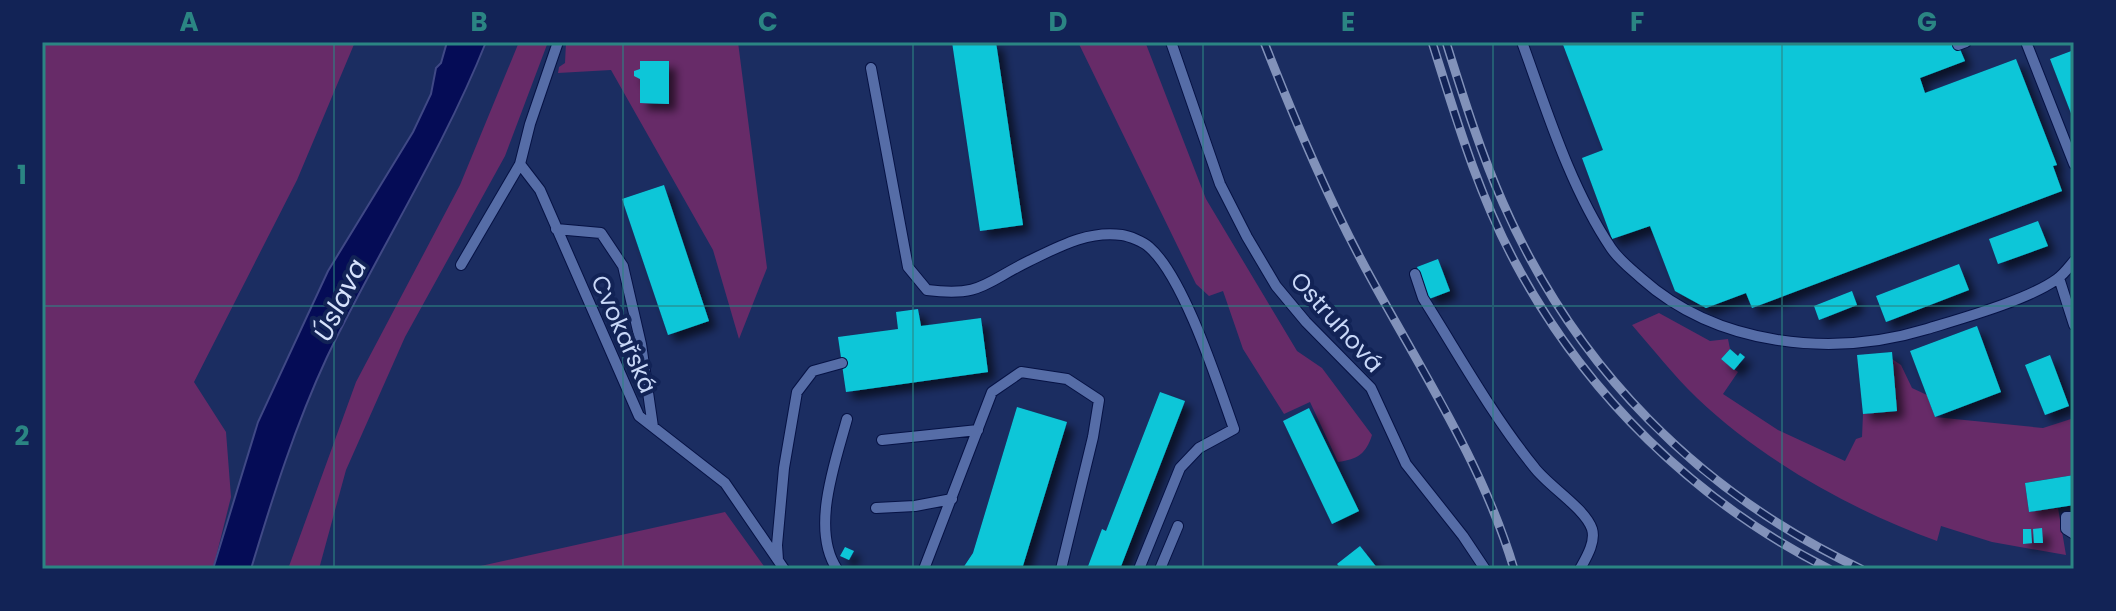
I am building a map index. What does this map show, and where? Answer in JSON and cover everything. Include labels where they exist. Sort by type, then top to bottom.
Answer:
[{"type":"lane","points":[[461,265],[520,164],[558,42]]},
{"type":"lane","name":"Ostruhová","points":[[1171,42],[1220,184],[1276,286],[1306,322],[1371,388],[1406,464],[1485,569]]},
{"type":"lane","points":[[1522,42],[1568,164],[1612,250],[1650,286],[1679,306],[1715,323],[1756,337],[1790,342],[1831,345],[1901,338],[2034,291],[2059,278],[2074,261]]},
{"type":"lane","points":[[2026,42],[2074,164]]},
{"type":"lane","points":[[871,68],[908,267],[927,290],[956,294],[986,287],[1079,237],[1122,235],[1149,246],[1173,278],[1213,368],[1234,429],[1199,448],[1180,468],[1139,569]]},
{"type":"lane","name":"Cvokařská","points":[[520,164],[540,190],[639,416],[725,483],[781,565]]},
{"type":"lane","points":[[556,229],[601,233],[623,266],[641,344],[653,427]]},
{"type":"lane","points":[[1415,274],[1423,298],[1519,447],[1535,469],[1573,505],[1593,531],[1593,540],[1580,569]]},
{"type":"lane","points":[[2059,278],[2074,325]]},
{"type":"lane","points":[[781,565],[777,545],[784,468],[797,392],[813,371],[842,363]]},
{"type":"lane","points":[[924,569],[992,392],[1021,372],[1067,379],[1099,400],[1061,569]]},
{"type":"lane","points":[[837,569],[825,529],[827,493],[847,419]]},
{"type":"lane","points":[[882,440],[978,430]]},
{"type":"lane","points":[[876,508],[915,506],[952,499]]},
{"type":"lane","points":[[2074,517],[2066,517],[2066,529],[2074,534]]},
{"type":"lane","points":[[1160,569],[1178,526]]},
{"type":"shaded area","points":[[42,42],[355,42],[297,180],[194,382],[226,432],[231,497],[213,569],[42,569]]},
{"type":"shaded area","points":[[519,42],[548,42],[505,156],[405,337],[346,470],[319,569],[288,569],[356,382],[460,185]]},
{"type":"shaded area","points":[[566,42],[738,42],[767,268],[739,339],[713,250],[611,70],[558,73],[559,67],[565,63]]},
{"type":"shaded area","points":[[1078,42],[1146,44],[1206,199],[1297,351],[1322,368],[1372,435],[1360,454],[1338,462],[1310,402],[1284,414],[1243,349],[1223,291],[1209,296],[1196,284]]},
{"type":"shaded area","points":[[1659,313],[1710,341],[1728,339],[1730,349],[1721,359],[1738,372],[1723,394],[1778,430],[1845,461],[1856,439],[1862,437],[1863,414],[1897,411],[1892,359],[1901,365],[1912,388],[1927,395],[1935,417],[2043,428],[2074,418],[2074,475],[2025,483],[2029,512],[2058,508],[2066,555],[1992,542],[1941,526],[1937,541],[1873,515],[1810,482],[1750,442],[1680,381],[1632,325]]},
{"type":"shaded area","points":[[725,512],[766,569],[467,569]]},
{"type":"water","name":"Úslava","points":[[447,42],[486,42],[450,123],[315,383],[276,488],[251,569],[213,569],[258,422],[328,271],[413,132],[431,94],[436,68],[441,63]]},
{"type":"building","points":[[952,42],[996,42],[1023,225],[980,231]]},
{"type":"building","points":[[1562,42],[1957,42],[1965,61],[1920,78],[1925,93],[2016,59],[2057,165],[2053,166],[2062,191],[1752,308],[1746,293],[1706,308],[1675,291],[1650,226],[1612,239],[1582,158],[1603,150]]},
{"type":"building","points":[[2074,50],[2074,121],[2050,59]]},
{"type":"building","points":[[640,61],[669,61],[669,104],[640,103],[640,79],[634,76],[634,71],[640,69]]},
{"type":"building","points":[[664,185],[709,321],[668,335],[622,199]]},
{"type":"building","points":[[2038,221],[2048,246],[1998,264],[1989,239]]},
{"type":"building","points":[[1438,259],[1450,291],[1429,299],[1417,267]]},
{"type":"building","points":[[1959,264],[1969,290],[1886,322],[1876,296]]},
{"type":"building","points":[[1852,291],[1857,305],[1819,320],[1814,306]]},
{"type":"building","points":[[918,309],[921,326],[981,318],[988,372],[846,392],[838,337],[898,329],[896,312]]},
{"type":"building","points":[[1977,326],[2001,392],[1935,417],[1910,351]]},
{"type":"building","points":[[1730,349],[1738,356],[1740,353],[1745,357],[1734,370],[1721,359]]},
{"type":"building","points":[[1892,352],[1897,411],[1863,414],[1857,355]]},
{"type":"building","points":[[2050,355],[2069,406],[2045,415],[2025,365]]},
{"type":"building","points":[[1160,392],[1185,401],[1120,569],[1087,569],[1102,529],[1106,531]]},
{"type":"building","points":[[1017,407],[1067,422],[1022,569],[963,568],[973,553]]},
{"type":"building","points":[[1309,408],[1359,511],[1332,524],[1283,421]]},
{"type":"building","points":[[2074,475],[2074,505],[2029,512],[2025,483]]},
{"type":"building","points":[[2042,528],[2043,543],[2034,543],[2033,529]]},
{"type":"building","points":[[2023,529],[2031,529],[2032,543],[2023,544]]},
{"type":"building","points":[[1360,546],[1378,569],[1341,569],[1337,564]]},
{"type":"building","points":[[845,547],[854,551],[849,560],[840,556]]},
{"type":"railway","points":[[1264,42],[1342,222],[1469,457],[1514,569]]},
{"type":"railway","points":[[1432,42],[1469,155],[1502,237],[1544,312],[1576,358],[1611,400],[1690,478],[1734,512],[1829,569]]},
{"type":"railway","points":[[1446,42],[1479,143],[1503,203],[1533,263],[1567,319],[1606,371],[1649,419],[1696,463],[1747,503],[1802,538],[1861,569]]}]
